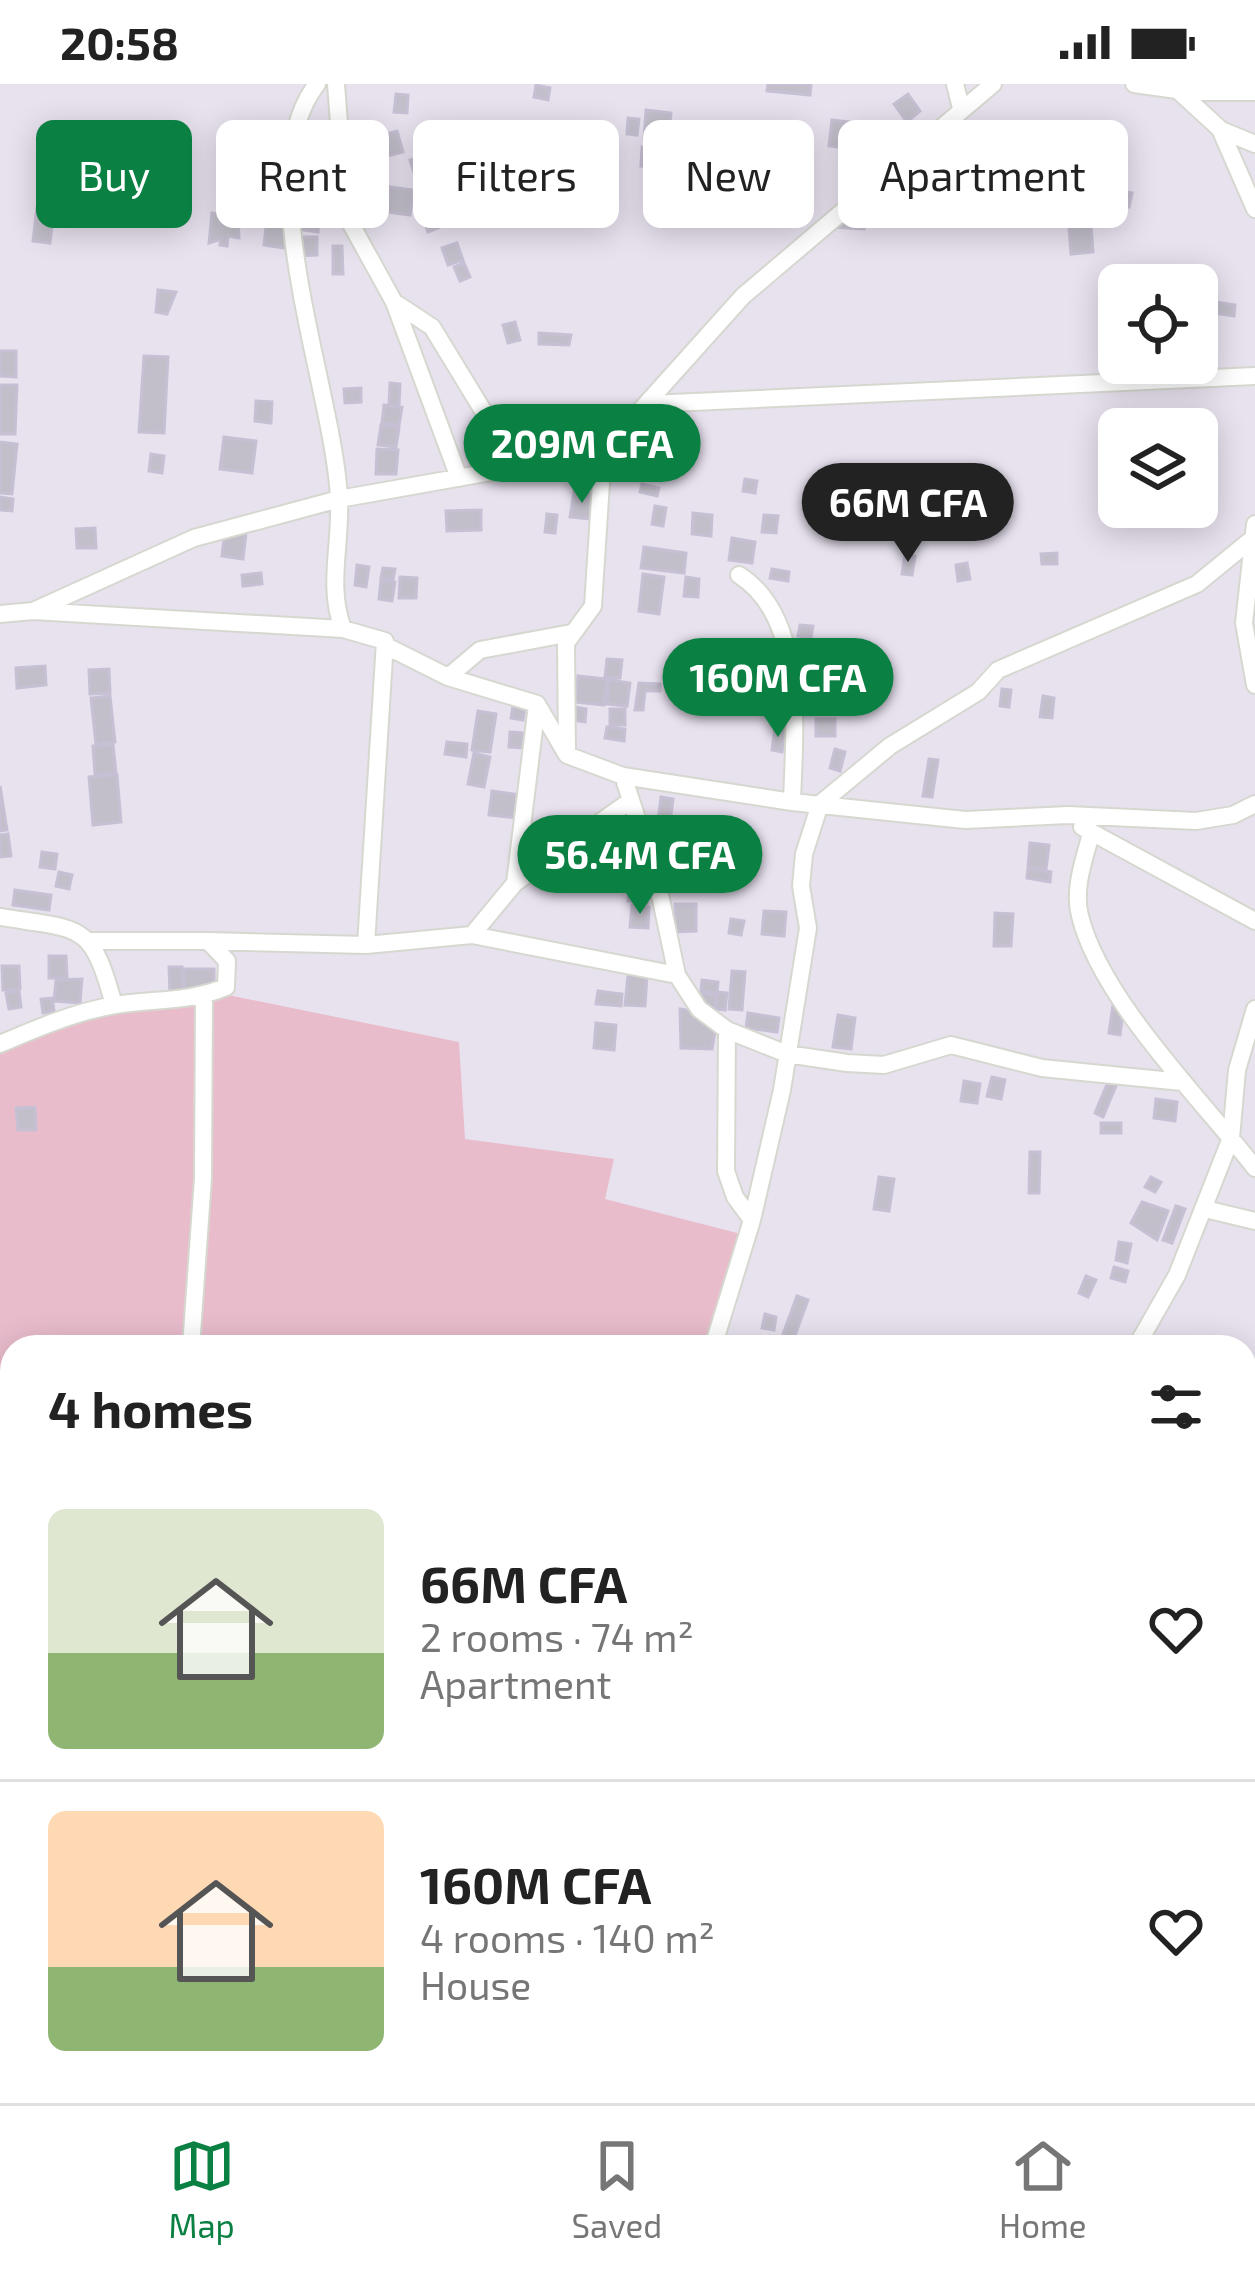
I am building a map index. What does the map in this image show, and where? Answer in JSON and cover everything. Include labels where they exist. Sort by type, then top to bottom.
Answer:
[{"type":"street","points":[[317,84],[296,136],[291,191],[296,271],[339,499],[333,602],[343,629]]},
{"type":"street","points":[[336,84],[346,215],[394,302],[459,478]]},
{"type":"street","points":[[955,84],[961,108]]},
{"type":"street","points":[[33,610],[194,538],[339,499],[603,452],[743,296],[993,84]]},
{"type":"street","points":[[1134,84],[1255,92]]},
{"type":"street","points":[[1174,87],[1220,129],[1255,144]]},
{"type":"street","points":[[1220,129],[1255,209]]},
{"type":"street","points":[[394,302],[432,326],[482,409],[530,463]]},
{"type":"street","points":[[650,404],[1255,376]]},
{"type":"street","points":[[567,754],[566,654],[571,633],[593,606],[603,452]]},
{"type":"street","points":[[1254,531],[1244,623],[1255,685]]},
{"type":"street","points":[[717,1335],[752,1220],[787,1054],[808,928],[801,886],[804,854],[820,804],[890,746],[978,692],[998,670],[1197,584],[1254,531]]},
{"type":"street","points":[[739,575],[755,585],[766,605],[796,681],[792,802]]},
{"type":"street","points":[[0,614],[33,610],[343,629],[385,641],[366,944]]},
{"type":"street","points":[[448,676],[480,650],[571,633]]},
{"type":"street","points":[[386,646],[448,676],[537,704],[567,754],[623,776],[792,802],[964,820],[1068,815],[1196,821],[1255,804]]},
{"type":"street","points":[[515,884],[537,704]]},
{"type":"street","points":[[623,776],[656,876],[677,975],[699,1009],[727,1030],[787,1054],[884,1065],[951,1045],[1042,1068],[1182,1082]]},
{"type":"street","points":[[472,935],[515,884],[630,801]]},
{"type":"street","points":[[1068,815],[1091,834],[1255,921]]},
{"type":"street","points":[[1091,834],[1080,873],[1078,913],[1102,970],[1182,1082],[1255,1168]]},
{"type":"street","points":[[0,916],[74,930],[92,941],[102,956],[114,1005]]},
{"type":"street","points":[[92,941],[366,944],[472,935],[677,975]]},
{"type":"street","points":[[0,1044],[51,1022],[114,1005],[204,996],[226,987],[227,961],[208,941]]},
{"type":"street","points":[[192,1335],[203,1178],[204,996]]},
{"type":"street","points":[[1143,1335],[1178,1275],[1232,1138],[1237,1070],[1255,1009]]},
{"type":"street","points":[[727,1030],[725,1171],[735,1197],[752,1220]]},
{"type":"street","points":[[1205,1209],[1255,1221]]},
{"type":"shaded area","points":[[218,993],[459,1042],[465,1139],[614,1159],[605,1199],[741,1234],[707,1335],[0,1335],[0,1050],[122,1006]]},
{"type":"building","points":[[768,84],[811,84],[810,95],[767,91]]},
{"type":"building","points":[[536,85],[550,88],[548,100],[534,97]]},
{"type":"building","points":[[396,94],[408,95],[407,113],[394,112]]},
{"type":"building","points":[[908,94],[920,111],[906,120],[894,104]]},
{"type":"building","points":[[646,110],[671,113],[670,120],[645,120]]},
{"type":"building","points":[[628,118],[639,119],[637,135],[627,134]]},
{"type":"building","points":[[832,120],[838,121],[838,147],[829,146]]},
{"type":"building","points":[[397,131],[403,152],[389,156],[389,133]]},
{"type":"building","points":[[390,187],[413,190],[410,215],[389,212]]},
{"type":"building","points":[[212,213],[216,213],[216,228],[239,228],[239,238],[228,236],[227,246],[220,245],[221,239],[209,243]]},
{"type":"building","points":[[36,216],[36,228],[52,228],[50,243],[33,241]]},
{"type":"building","points":[[266,228],[294,228],[291,249],[264,245]]},
{"type":"building","points":[[1069,228],[1091,228],[1093,252],[1071,254]]},
{"type":"building","points":[[296,237],[317,237],[317,255],[296,256]]},
{"type":"building","points":[[457,243],[463,260],[448,265],[442,248]]},
{"type":"building","points":[[333,246],[342,246],[343,274],[333,274]]},
{"type":"building","points":[[464,263],[470,277],[460,281],[454,267]]},
{"type":"building","points":[[158,290],[176,292],[167,314],[156,312]]},
{"type":"building","points":[[1218,302],[1235,305],[1234,316],[1218,314]]},
{"type":"building","points":[[515,322],[520,340],[508,343],[503,325]]},
{"type":"building","points":[[539,333],[571,335],[569,345],[539,344]]},
{"type":"building","points":[[0,351],[16,351],[16,377],[0,376]]},
{"type":"building","points":[[144,356],[168,357],[164,433],[139,432]]},
{"type":"building","points":[[390,383],[400,384],[399,406],[389,405]]},
{"type":"building","points":[[0,385],[17,385],[15,434],[0,434]]},
{"type":"building","points":[[361,388],[361,402],[345,403],[344,389]]},
{"type":"building","points":[[256,401],[272,402],[271,423],[255,421]]},
{"type":"building","points":[[384,405],[402,407],[399,425],[382,423]]},
{"type":"building","points":[[381,425],[399,428],[396,447],[378,445]]},
{"type":"building","points":[[224,437],[256,441],[252,473],[220,469]]},
{"type":"building","points":[[0,442],[17,444],[12,494],[0,493]]},
{"type":"building","points":[[377,449],[398,450],[396,474],[376,474]]},
{"type":"building","points":[[151,454],[164,456],[162,473],[149,471]]},
{"type":"building","points":[[745,479],[757,481],[755,493],[743,491]]},
{"type":"building","points":[[642,484],[659,488],[657,496],[640,492]]},
{"type":"building","points":[[574,492],[594,494],[591,519],[570,517]]},
{"type":"building","points":[[0,497],[13,499],[12,511],[0,510]]},
{"type":"building","points":[[655,506],[666,508],[663,526],[652,524]]},
{"type":"building","points":[[481,510],[481,530],[447,531],[446,511]]},
{"type":"building","points":[[693,513],[712,515],[711,536],[692,534]]},
{"type":"building","points":[[547,514],[557,515],[555,533],[545,532]]},
{"type":"building","points":[[764,515],[778,516],[776,533],[762,532]]},
{"type":"building","points":[[95,528],[96,548],[77,548],[76,529]]},
{"type":"building","points":[[225,530],[246,533],[243,559],[222,556]]},
{"type":"building","points":[[732,538],[755,542],[752,563],[729,560]]},
{"type":"building","points":[[644,547],[686,553],[684,573],[641,568]]},
{"type":"building","points":[[1057,553],[1057,564],[1042,564],[1041,554]]},
{"type":"building","points":[[905,555],[915,556],[912,575],[902,574]]},
{"type":"building","points":[[967,563],[970,579],[958,581],[956,565]]},
{"type":"building","points":[[357,565],[369,567],[366,587],[355,585]]},
{"type":"building","points":[[383,568],[395,569],[393,580],[381,578]]},
{"type":"building","points":[[772,569],[789,572],[788,581],[770,578]]},
{"type":"building","points":[[261,573],[262,584],[243,586],[242,575]]},
{"type":"building","points":[[643,574],[664,577],[659,614],[639,611]]},
{"type":"building","points":[[400,577],[417,578],[416,598],[399,598]]},
{"type":"building","points":[[686,577],[699,579],[698,597],[684,596]]},
{"type":"building","points":[[381,580],[395,582],[392,601],[379,599]]},
{"type":"building","points":[[800,625],[813,626],[811,638],[798,636]]},
{"type":"building","points":[[607,659],[622,660],[620,678],[605,677]]},
{"type":"building","points":[[45,666],[46,685],[17,688],[16,668]]},
{"type":"building","points":[[109,669],[110,693],[90,694],[89,670]]},
{"type":"building","points":[[578,676],[607,679],[604,705],[575,702]]},
{"type":"building","points":[[609,680],[630,683],[627,706],[607,704]]},
{"type":"building","points":[[639,683],[660,684],[660,691],[645,691],[643,710],[635,710]]},
{"type":"building","points":[[1002,689],[1011,690],[1009,707],[1000,706]]},
{"type":"building","points":[[110,696],[115,742],[96,744],[91,698]]},
{"type":"building","points":[[1043,696],[1054,698],[1052,718],[1040,717]]},
{"type":"building","points":[[737,699],[756,701],[755,712],[736,710]]},
{"type":"building","points":[[513,706],[525,708],[523,720],[511,718]]},
{"type":"building","points":[[575,707],[586,709],[585,722],[573,720]]},
{"type":"building","points":[[610,709],[625,709],[625,725],[610,725]]},
{"type":"building","points":[[478,711],[496,714],[490,752],[472,750]]},
{"type":"building","points":[[816,719],[835,719],[835,736],[816,736]]},
{"type":"building","points":[[607,727],[625,729],[624,741],[605,738]]},
{"type":"building","points":[[775,728],[785,730],[782,752],[772,750]]},
{"type":"building","points":[[510,732],[523,733],[522,748],[509,747]]},
{"type":"building","points":[[447,742],[467,744],[466,757],[445,754]]},
{"type":"building","points":[[113,745],[116,773],[95,774],[93,746]]},
{"type":"building","points":[[835,749],[845,752],[840,771],[830,768]]},
{"type":"building","points":[[474,753],[490,757],[484,787],[468,784]]},
{"type":"building","points":[[929,759],[938,760],[932,797],[923,796]]},
{"type":"building","points":[[117,775],[121,822],[93,825],[89,777]]},
{"type":"building","points":[[0,786],[7,830],[0,831]]},
{"type":"building","points":[[492,791],[521,795],[518,818],[489,815]]},
{"type":"building","points":[[661,797],[673,799],[670,823],[658,822]]},
{"type":"building","points":[[8,834],[11,856],[0,857],[0,835]]},
{"type":"building","points":[[1030,843],[1049,845],[1046,869],[1028,867]]},
{"type":"building","points":[[42,852],[57,854],[55,869],[40,867]]},
{"type":"building","points":[[600,868],[616,870],[615,881],[599,879]]},
{"type":"building","points":[[1028,868],[1051,872],[1050,882],[1027,878]]},
{"type":"building","points":[[631,870],[651,872],[647,903],[628,901]]},
{"type":"building","points":[[690,870],[734,877],[732,890],[688,884]]},
{"type":"building","points":[[59,872],[72,875],[69,889],[56,886]]},
{"type":"building","points":[[15,890],[51,895],[49,910],[13,905]]},
{"type":"building","points":[[675,904],[696,904],[696,931],[675,932]]},
{"type":"building","points":[[632,905],[649,907],[648,928],[630,927]]},
{"type":"building","points":[[764,911],[786,912],[784,936],[762,934]]},
{"type":"building","points":[[995,913],[1013,914],[1011,946],[994,946]]},
{"type":"building","points":[[731,919],[744,921],[741,935],[729,933]]},
{"type":"building","points":[[49,956],[66,956],[67,977],[49,978]]},
{"type":"building","points":[[2,966],[19,966],[20,989],[3,990]]},
{"type":"building","points":[[169,967],[182,967],[183,994],[170,995]]},
{"type":"building","points":[[184,969],[214,969],[214,989],[184,989]]},
{"type":"building","points":[[732,971],[745,972],[742,1010],[729,1009]]},
{"type":"building","points":[[628,975],[647,976],[645,1006],[625,1005]]},
{"type":"building","points":[[82,979],[80,1003],[54,1001],[56,980]]},
{"type":"building","points":[[702,980],[718,982],[717,993],[701,991]]},
{"type":"building","points":[[19,991],[21,1007],[9,1009],[6,993]]},
{"type":"building","points":[[598,991],[622,994],[621,1006],[596,1004]]},
{"type":"building","points":[[718,992],[727,993],[725,1010],[716,1009]]},
{"type":"building","points":[[702,993],[716,995],[715,1010],[700,1008]]},
{"type":"building","points":[[52,998],[54,1011],[43,1013],[41,999]]},
{"type":"building","points":[[1113,1005],[1124,1006],[1120,1035],[1109,1033]]},
{"type":"building","points":[[680,1009],[718,1015],[712,1049],[681,1048]]},
{"type":"building","points":[[748,1013],[779,1018],[777,1032],[746,1028]]},
{"type":"building","points":[[838,1015],[855,1018],[851,1049],[833,1047]]},
{"type":"building","points":[[596,1023],[616,1025],[614,1050],[594,1048]]},
{"type":"building","points":[[992,1077],[1005,1080],[1001,1099],[987,1096]]},
{"type":"building","points":[[964,1081],[980,1084],[977,1103],[961,1101]]},
{"type":"building","points":[[1108,1082],[1116,1086],[1103,1117],[1095,1113]]},
{"type":"building","points":[[1156,1099],[1177,1102],[1175,1121],[1154,1118]]},
{"type":"building","points":[[35,1107],[36,1130],[18,1130],[16,1108]]},
{"type":"building","points":[[1101,1123],[1121,1123],[1121,1133],[1101,1133]]},
{"type":"building","points":[[1030,1152],[1040,1152],[1039,1193],[1029,1193]]},
{"type":"building","points":[[879,1177],[894,1179],[889,1211],[874,1209]]},
{"type":"building","points":[[1151,1177],[1161,1182],[1155,1192],[1145,1187]]},
{"type":"building","points":[[1142,1202],[1168,1211],[1157,1240],[1131,1223]]},
{"type":"building","points":[[1176,1206],[1185,1209],[1172,1243],[1163,1240]]},
{"type":"building","points":[[1119,1242],[1131,1244],[1127,1263],[1116,1260]]},
{"type":"building","points":[[1114,1267],[1128,1271],[1125,1282],[1111,1278]]},
{"type":"building","points":[[1086,1276],[1096,1280],[1088,1297],[1079,1293]]},
{"type":"building","points":[[797,1296],[808,1300],[795,1335],[783,1334]]},
{"type":"building","points":[[765,1314],[776,1317],[774,1330],[762,1328]]}]
